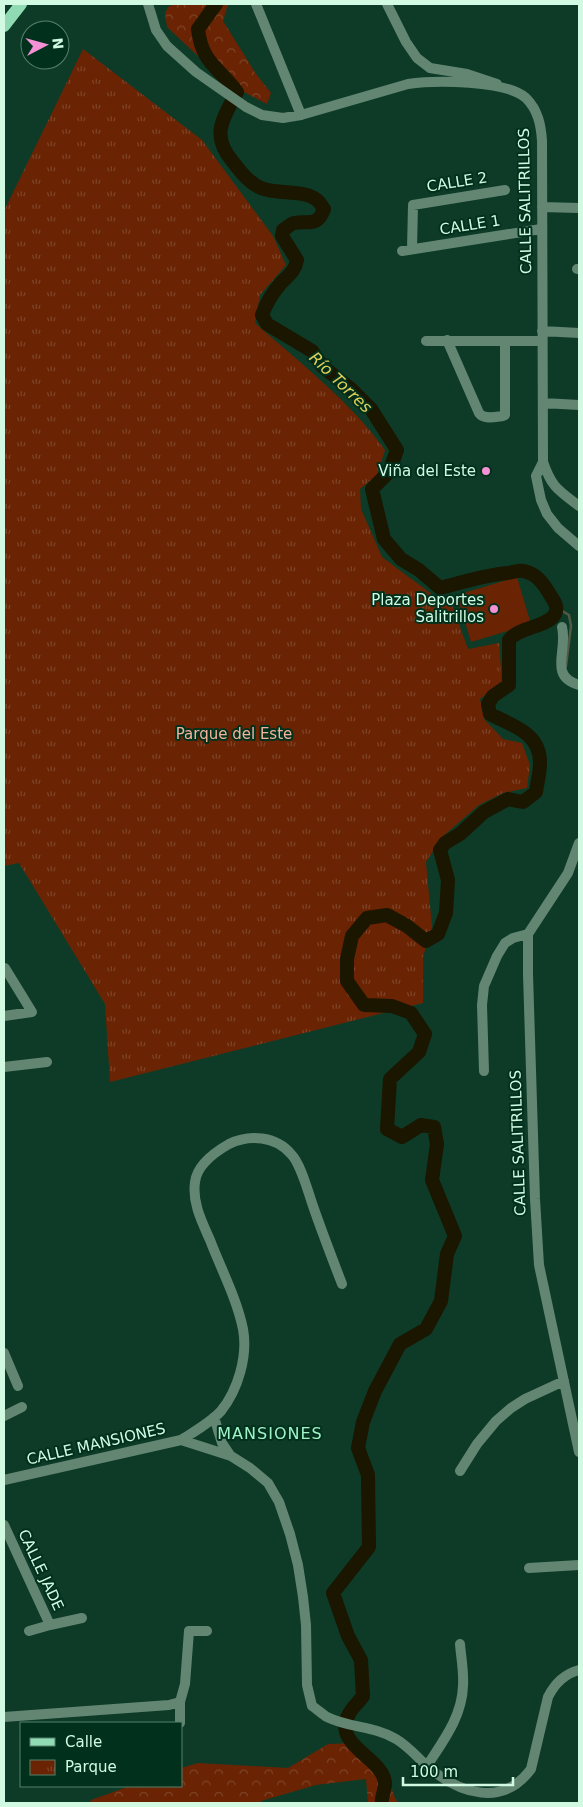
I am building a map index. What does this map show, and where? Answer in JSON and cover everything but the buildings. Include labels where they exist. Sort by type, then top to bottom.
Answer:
[{"type":"main road","points":[[4,26],[21,4]]},
{"type":"street","name":"CALLE SALITRILLOS","points":[[148,4],[156,30],[167,46],[196,72],[246,107],[262,115],[274,117],[301,115],[408,84],[423,82],[469,83],[511,90],[525,98],[533,107],[539,118],[542,141],[543,462],[536,476],[540,500],[547,514],[558,528],[579,546]]},
{"type":"street","points":[[256,4],[301,115]]},
{"type":"street","points":[[387,4],[406,42],[418,58],[430,68],[486,79],[511,90]]},
{"type":"street","name":"CALLE 2","points":[[407,250],[413,205],[505,190]]},
{"type":"street","points":[[542,207],[579,208]]},
{"type":"street","name":"CALLE 1","points":[[407,250],[541,229]]},
{"type":"street","points":[[426,340],[505,340],[579,333]]},
{"type":"street","points":[[447,340],[479,413],[485,417],[503,416],[505,414],[505,340]]},
{"type":"street","points":[[542,403],[579,405]]},
{"type":"street","points":[[543,462],[548,478],[554,486],[579,506]]},
{"type":"street","points":[[562,627],[564,641],[562,671],[564,678],[570,683],[579,686]]},
{"type":"street","points":[[484,1071],[482,1004],[484,986],[505,943],[513,938],[528,934],[568,873],[579,844]]},
{"type":"street","name":"CALLE SALITRILLOS","points":[[528,934],[534,1190],[539,1265],[549,1319],[579,1452]]},
{"type":"street","points":[[4,1016],[32,1012],[5,968]]},
{"type":"street","points":[[4,1067],[47,1062]]},
{"type":"street","points":[[181,1440],[214,1417],[229,1399],[236,1385],[243,1360],[243,1330],[236,1307],[196,1205],[195,1180],[198,1172],[214,1153],[238,1139],[254,1137],[282,1146],[292,1155],[304,1180],[342,1284]]},
{"type":"street","points":[[4,1352],[18,1386]]},
{"type":"street","points":[[460,1471],[477,1444],[496,1421],[511,1408],[525,1399],[564,1381]]},
{"type":"street","points":[[4,1416],[22,1407]]},
{"type":"street","points":[[214,1417],[222,1443],[231,1456]]},
{"type":"street","name":"CALLE MANSIONES","points":[[4,1480],[181,1440],[231,1456],[250,1468],[268,1484],[279,1502],[298,1565],[306,1625],[307,1685],[312,1706],[328,1717],[382,1732],[397,1739],[427,1766],[462,1792],[474,1796],[496,1799],[512,1792],[525,1779],[531,1769],[550,1692],[560,1679],[579,1670]]},
{"type":"street","name":"CALLE JADE","points":[[4,1524],[50,1625],[82,1618]]},
{"type":"street","points":[[529,1568],[579,1565]]},
{"type":"street","points":[[29,1631],[50,1625]]},
{"type":"street","points":[[180,1722],[180,1702],[185,1684],[189,1631],[207,1631]]},
{"type":"street","points":[[427,1766],[451,1730],[460,1709],[463,1685],[460,1644]]},
{"type":"street","points":[[4,1717],[169,1705],[180,1702]]},
{"type":"green space","points":[[174,4],[228,4],[223,21],[256,74],[271,93],[267,104],[240,90],[199,57],[167,27],[165,13],[168,7]]},
{"type":"green space","name":"Parque del Este","points":[[83,49],[202,140],[273,236],[286,265],[260,295],[255,323],[340,399],[385,450],[377,475],[360,489],[361,509],[382,557],[433,595],[449,597],[468,649],[499,643],[502,682],[480,699],[484,719],[503,739],[522,743],[530,765],[527,788],[503,793],[479,805],[442,837],[426,862],[432,927],[423,957],[423,1003],[110,1082],[105,1004],[19,863],[4,866],[4,211]]},
{"type":"green space","name":"Plaza Deportes Salitrillos","points":[[517,577],[531,624],[471,642],[457,595]]},
{"type":"green space","points":[[357,1743],[386,1773],[398,1803],[368,1803],[366,1779],[316,1785],[261,1801],[260,1803],[90,1803],[91,1800],[127,1787],[182,1787],[182,1768],[198,1763],[288,1768],[328,1744]]},
{"type":"waterway","name":"Río Torres","points":[[216,4],[198,29],[200,41],[207,58],[237,92],[221,127],[220,135],[226,152],[242,173],[257,186],[268,190],[305,194],[318,201],[324,209],[315,221],[294,223],[283,230],[282,236],[297,260],[295,267],[273,294],[262,315],[267,324],[312,351],[322,366],[351,389],[371,409],[397,450],[389,472],[372,489],[384,539],[401,559],[419,570],[440,588],[482,577],[523,571],[532,574],[542,582],[556,606],[555,614],[551,619],[520,632],[509,640],[509,685],[493,696],[488,704],[490,714],[524,732],[536,745],[540,764],[536,792],[523,802],[508,799],[484,812],[460,834],[445,843],[440,850],[448,880],[446,913],[438,934],[426,941],[407,926],[387,915],[367,918],[352,936],[347,959],[347,981],[364,1005],[392,1006],[411,1013],[425,1034],[419,1052],[390,1079],[387,1129],[402,1137],[421,1125],[434,1127],[437,1144],[432,1180],[455,1236],[447,1254],[441,1301],[426,1329],[400,1344],[375,1391],[363,1422],[358,1448],[368,1475],[369,1547],[333,1593],[348,1636],[361,1660],[363,1696],[349,1714],[345,1725],[347,1735],[352,1743],[383,1775],[385,1784],[382,1803]]},
{"type":"waterway","points":[[557,608],[569,615],[571,626],[566,666]]},
{"type":"place","name":"Viña del Este","points":[[486,471]]},
{"type":"place","name":"Plaza Deportes Salitrillos","points":[[494,609]]},
{"type":"district","name":"MANSIONES","points":[[270,1433]]}]
